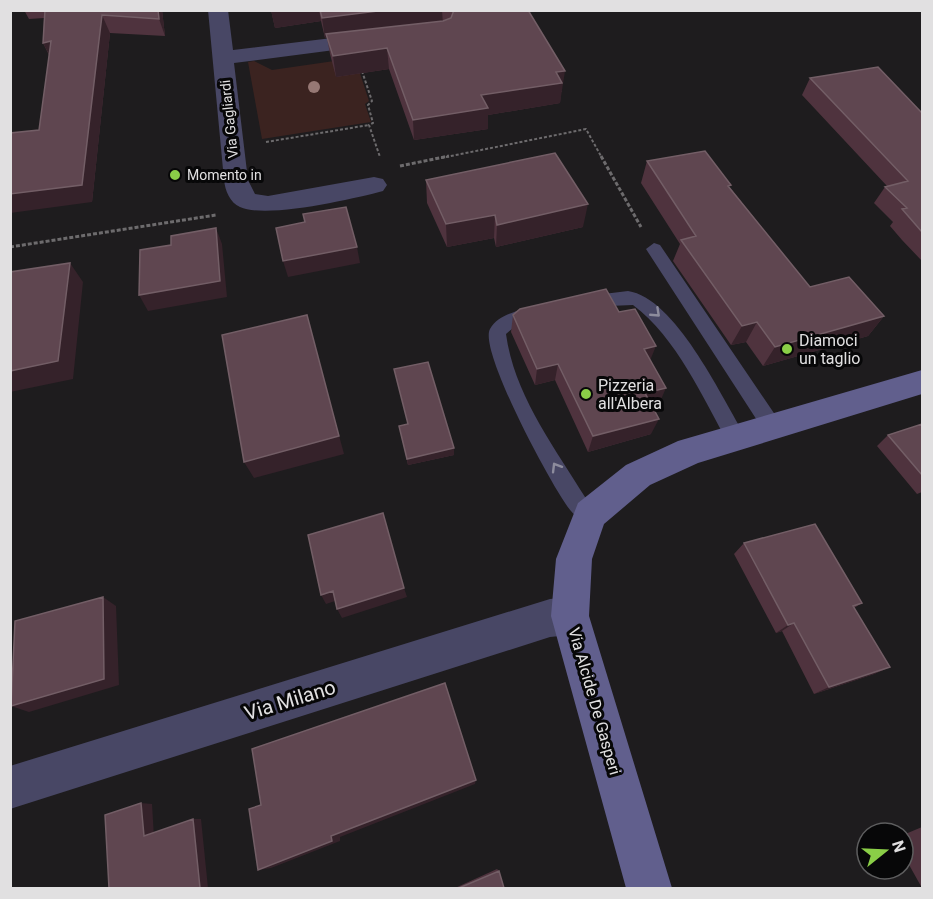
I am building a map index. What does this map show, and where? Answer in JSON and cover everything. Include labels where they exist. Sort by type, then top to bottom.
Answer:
[{"type":"street","name":"Via Gagliardi","points":[[218,10],[238,194],[251,204]]},
{"type":"street","points":[[223,58],[393,37]]},
{"type":"street","points":[[251,204],[268,204],[379,177]]},
{"type":"street","points":[[590,514],[638,475],[690,451],[922,382]]},
{"type":"street","name":"Via Alcide De Gasperi","points":[[590,514],[574,559],[570,616],[649,888]]},
{"type":"street","name":"Via Milano","points":[[10,788],[550,618],[570,616]]},
{"type":"lane","points":[[654,249],[773,428]]},
{"type":"lane","points":[[590,514],[578,504],[528,419],[496,346],[497,332],[514,318],[597,298],[638,299],[660,315],[736,438]]},
{"type":"path","points":[[256,143],[373,123],[368,105],[372,102],[358,58],[337,44]]},
{"type":"path","points":[[369,125],[379,177],[586,129],[654,249]]},
{"type":"path","points":[[10,247],[224,214],[251,204]]},
{"type":"shaded area","points":[[355,58],[369,101],[365,104],[371,122],[262,139],[248,62],[254,61],[272,70]]},
{"type":"building","points":[[45,10],[158,10],[159,19],[102,15],[82,185],[10,194],[10,133],[39,130],[51,41],[43,43]]},
{"type":"building","points":[[320,10],[386,10],[322,18]]},
{"type":"building","points":[[454,10],[528,10],[565,71],[556,72],[562,83],[481,95],[488,108],[413,120],[387,48],[333,56],[326,34],[443,21],[451,18]]},
{"type":"building","points":[[878,67],[922,113],[922,232],[902,209],[907,208],[885,187],[908,181],[810,78]]},
{"type":"building","points":[[705,151],[731,185],[728,186],[810,287],[849,277],[884,316],[775,347],[757,322],[742,326],[681,240],[696,236],[647,161]]},
{"type":"building","points":[[555,153],[588,204],[497,225],[495,215],[446,224],[426,180]]},
{"type":"building","points":[[346,207],[357,247],[283,261],[276,228],[305,222],[303,214]]},
{"type":"building","points":[[216,228],[220,281],[139,295],[140,250],[171,245],[171,236]]},
{"type":"building","points":[[70,263],[58,361],[10,371],[10,272]]},
{"type":"building","points":[[606,289],[619,312],[635,309],[656,346],[644,349],[666,388],[645,393],[659,419],[593,436],[558,364],[537,369],[513,315],[520,309]]},
{"type":"building","points":[[307,315],[339,436],[244,462],[222,335]]},
{"type":"building","points":[[428,362],[454,448],[407,459],[399,426],[408,424],[394,369]]},
{"type":"building","points":[[922,424],[922,475],[888,435]]},
{"type":"building","points":[[383,513],[404,588],[337,609],[333,591],[321,595],[308,535]]},
{"type":"building","points":[[815,524],[862,603],[853,606],[890,667],[829,687],[794,623],[788,625],[744,543]]},
{"type":"building","points":[[103,597],[104,679],[11,706],[15,621]]},
{"type":"building","points":[[445,683],[476,780],[331,836],[332,841],[258,870],[249,809],[261,805],[252,749]]},
{"type":"building","points":[[141,803],[144,836],[193,819],[200,888],[109,888],[105,815]]},
{"type":"building","points":[[499,871],[504,888],[459,888]]},
{"type":"place","name":"Momento in","points":[[175,175]]},
{"type":"place","name":"Diamoci un taglio","points":[[787,349]]},
{"type":"place","name":"Pizzeria all'Albera","points":[[586,394]]}]
